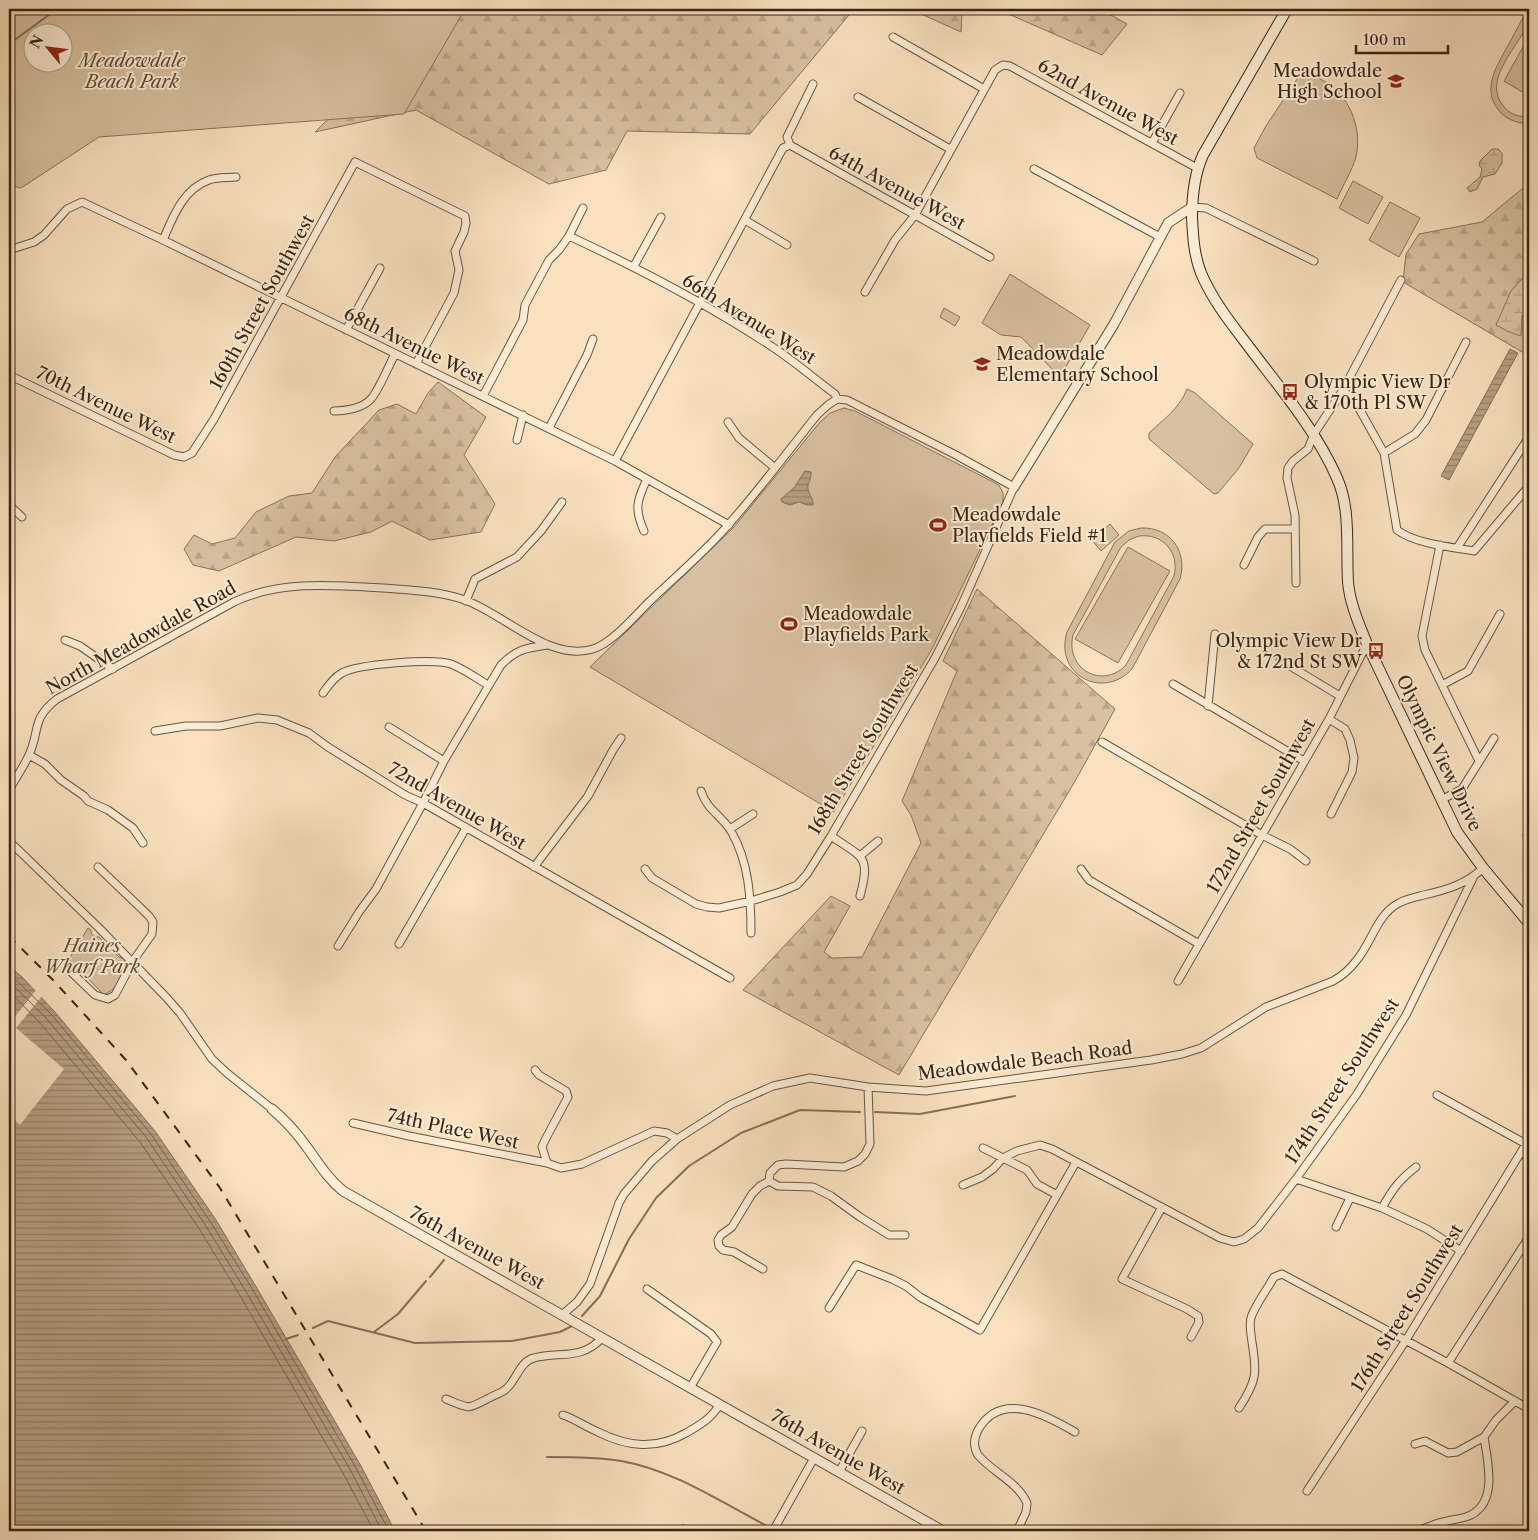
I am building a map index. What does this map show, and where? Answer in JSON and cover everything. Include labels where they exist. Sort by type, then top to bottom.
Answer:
[{"type":"main road","points":[[1192,206],[1197,168],[1203,155],[1287,9]]},
{"type":"main road","name":"Olympic View Drive","points":[[1192,206],[1193,238],[1196,256],[1210,292],[1226,318],[1314,434],[1338,478],[1345,500],[1349,584],[1355,614],[1367,644],[1458,832],[1483,868],[1529,923]]},
{"type":"street","points":[[865,292],[895,240],[915,215],[984,89],[893,36]]},
{"type":"street","name":"62nd Avenue West","points":[[984,89],[995,70],[1003,65],[1010,66],[1197,168]]},
{"type":"street","points":[[616,461],[783,148],[790,145],[787,137],[813,84]]},
{"type":"street","points":[[1152,143],[1180,93]]},
{"type":"street","points":[[858,97],[950,149]]},
{"type":"street","name":"64th Avenue West","points":[[790,145],[990,257]]},
{"type":"street","name":"160th Street Southwest","points":[[192,453],[214,419],[282,299],[355,162],[465,216],[464,232],[455,251],[459,270],[454,293],[416,364]]},
{"type":"street","points":[[1034,169],[1160,238]]},
{"type":"street","points":[[163,240],[180,204],[188,194],[210,179],[236,177]]},
{"type":"street","name":"68th Avenue West","points":[[9,250],[34,242],[44,235],[67,209],[82,202],[616,461],[729,525]]},
{"type":"street","points":[[1192,206],[1206,208],[1314,261]]},
{"type":"street","name":"168th Street Southwest","points":[[645,869],[652,878],[696,904],[719,908],[752,901],[780,892],[797,885],[807,874],[935,658],[960,609],[1014,487],[1114,324],[1168,223],[1192,206]]},
{"type":"street","points":[[484,396],[523,320],[525,305],[549,260],[560,250],[569,236],[582,208]]},
{"type":"street","points":[[634,266],[661,217]]},
{"type":"street","points":[[745,220],[787,245]]},
{"type":"street","name":"66th Avenue West","points":[[569,236],[634,266],[774,348],[836,394],[837,399],[847,400],[954,454],[1014,487]]},
{"type":"street","points":[[346,330],[380,268]]},
{"type":"street","points":[[1296,583],[1295,515],[1286,478],[1288,468],[1308,449],[1314,434],[1343,390],[1401,280]]},
{"type":"street","points":[[549,428],[588,354],[593,339]]},
{"type":"street","points":[[1384,453],[1415,434],[1426,420],[1466,342]]},
{"type":"street","points":[[334,411],[354,408],[370,400],[395,354]]},
{"type":"street","name":"70th Avenue West","points":[[9,375],[174,455],[184,457],[192,453]]},
{"type":"street","points":[[1343,390],[1356,403],[1384,453],[1397,530],[1404,535],[1440,545],[1474,550],[1529,486]]},
{"type":"street","name":"North Meadowdale Road","points":[[10,786],[29,755],[41,713],[49,705],[234,602],[257,592],[276,588],[341,585],[422,590],[466,600],[548,645],[567,650],[594,649],[622,629],[729,525],[817,415],[837,399]]},
{"type":"street","points":[[517,440],[523,416]]},
{"type":"street","points":[[728,422],[739,438],[775,468]]},
{"type":"street","points":[[1457,548],[1529,437]]},
{"type":"street","points":[[644,531],[638,518],[637,506],[639,495],[648,479]]},
{"type":"street","points":[[466,600],[475,579],[517,557],[541,531],[562,502]]},
{"type":"street","points":[[9,506],[22,517]]},
{"type":"street","points":[[1244,565],[1264,529],[1295,529]]},
{"type":"street","points":[[1440,545],[1422,636],[1425,650],[1480,761]]},
{"type":"street","points":[[1442,685],[1468,671],[1500,614]]},
{"type":"street","points":[[1208,706],[1215,634]]},
{"type":"street","points":[[65,640],[80,646],[113,669]]},
{"type":"street","name":"172nd Street Southwest","points":[[1178,981],[1329,719],[1367,644]]},
{"type":"street","points":[[338,946],[376,888],[444,761],[501,665],[522,648],[548,645]]},
{"type":"street","points":[[1280,660],[1340,696]]},
{"type":"street","points":[[324,692],[331,681],[340,674],[352,669],[421,661],[439,661],[452,664],[488,685]]},
{"type":"street","points":[[1173,684],[1304,761]]},
{"type":"street","name":"72nd Avenue West","points":[[155,731],[186,726],[220,726],[258,718],[277,720],[309,733],[405,795],[423,803],[730,978]]},
{"type":"street","points":[[1329,719],[1345,729],[1350,740],[1354,758],[1352,772],[1331,814]]},
{"type":"street","points":[[389,727],[444,761]]},
{"type":"street","points":[[534,867],[588,796],[621,738]]},
{"type":"street","points":[[1443,799],[1462,789],[1494,738]]},
{"type":"street","points":[[1102,742],[1306,861]]},
{"type":"street","points":[[29,755],[45,764],[60,780],[88,800],[108,810],[133,828],[144,843]]},
{"type":"street","points":[[701,791],[704,802],[730,829],[741,852],[752,901],[751,933]]},
{"type":"street","points":[[730,829],[753,814]]},
{"type":"street","points":[[1529,827],[1527,836],[1529,843]]},
{"type":"street","points":[[399,944],[466,828]]},
{"type":"street","points":[[831,836],[860,856],[863,861],[866,874],[860,896]]},
{"type":"street","points":[[9,841],[132,962],[180,1013],[212,1059],[272,1109]]},
{"type":"street","points":[[860,856],[878,841]]},
{"type":"street","points":[[69,970],[94,995],[108,999],[115,995],[132,962],[152,934],[153,922],[98,867]]},
{"type":"street","name":"Meadowdale Beach Road","points":[[562,1315],[578,1302],[595,1275],[619,1203],[624,1194],[652,1161],[677,1139],[730,1105],[773,1086],[810,1078],[868,1087],[926,1091],[1151,1060],[1192,1051],[1218,1038],[1266,1007],[1333,981],[1343,975],[1357,960],[1379,921],[1399,903],[1443,891],[1473,878],[1483,868]]},
{"type":"street","points":[[1081,869],[1089,880],[1199,944]]},
{"type":"street","name":"174th Street Southwest","points":[[1162,1207],[1220,1238],[1234,1242],[1244,1240],[1258,1228],[1296,1179],[1356,1094],[1398,1028],[1473,878]]},
{"type":"street","name":"74th Place West","points":[[535,1070],[539,1076],[566,1091],[568,1097],[542,1148],[547,1163]]},
{"type":"street","points":[[770,1180],[770,1173],[778,1165],[844,1167],[862,1158],[870,1144],[868,1087]]},
{"type":"street","points":[[1437,1095],[1528,1142]]},
{"type":"street","name":"76th Avenue West","points":[[272,1109],[289,1124],[323,1172],[343,1191],[943,1531]]},
{"type":"street","name":"74th Place West","points":[[353,1123],[547,1163],[561,1168],[582,1164],[654,1131],[667,1133],[677,1139]]},
{"type":"street","name":"176th Street Southwest","points":[[1308,1491],[1406,1340],[1528,1142]]},
{"type":"street","points":[[963,1186],[993,1169],[1003,1158],[1016,1151],[1040,1145],[1162,1207],[1122,1279],[1198,1316],[1199,1322],[1191,1338]]},
{"type":"street","points":[[983,1148],[1027,1170],[1037,1184],[1057,1195]]},
{"type":"street","points":[[1522,1153],[1529,1157]]},
{"type":"street","points":[[829,1308],[856,1266],[899,1282],[920,1297],[980,1330],[1076,1162]]},
{"type":"street","points":[[1382,1208],[1392,1188],[1416,1167]]},
{"type":"street","points":[[1296,1179],[1382,1208],[1427,1229],[1461,1251]]},
{"type":"street","points":[[770,1180],[778,1186],[813,1187],[831,1196],[860,1218],[889,1235],[905,1235]]},
{"type":"street","points":[[763,1269],[734,1252],[723,1250],[719,1246],[718,1240],[721,1235],[732,1227],[752,1194],[770,1180]]},
{"type":"street","points":[[1336,1227],[1350,1198]]},
{"type":"street","points":[[1448,1363],[1529,1237]]},
{"type":"street","points":[[1239,1408],[1251,1391],[1255,1379],[1256,1364],[1250,1332],[1251,1318],[1274,1277],[1282,1274],[1528,1407]]},
{"type":"street","points":[[647,1289],[711,1334],[717,1342],[690,1388]]},
{"type":"street","points":[[446,1399],[467,1407],[474,1407],[507,1389],[523,1365],[532,1358],[575,1354],[594,1347],[602,1338]]},
{"type":"street","points":[[1415,1444],[1425,1441],[1448,1453],[1457,1452],[1484,1437],[1496,1420],[1515,1401]]},
{"type":"street","points":[[563,1415],[598,1433],[623,1443],[650,1445],[672,1441],[707,1421],[720,1404]]},
{"type":"street","points":[[1017,1531],[1026,1512],[1027,1503],[1012,1484],[978,1454],[974,1443],[982,1422],[999,1409],[1024,1409],[1056,1421],[1075,1432]]},
{"type":"street","points":[[839,1472],[862,1431]]},
{"type":"street","points":[[1417,1531],[1440,1522],[1467,1517],[1478,1509],[1489,1494],[1489,1470],[1484,1437]]},
{"type":"street","points":[[773,1531],[814,1458]]},
{"type":"green space","name":"Meadowdale Beach Park","points":[[9,9],[465,9],[404,114],[99,137],[21,188],[9,185]]},
{"type":"green space","points":[[441,9],[854,9],[750,134],[627,131],[606,170],[549,184],[416,110],[315,132]]},
{"type":"green space","points":[[910,9],[962,9],[961,32]]},
{"type":"green space","points":[[997,9],[1100,9],[1127,24],[1102,55]]},
{"type":"green space","points":[[1529,9],[1529,20],[1525,30],[1504,63],[1497,86],[1498,97],[1505,108],[1516,115],[1529,117],[1529,123],[1525,123],[1510,120],[1501,113],[1491,95],[1491,86],[1500,59]]},
{"type":"green space","points":[[1529,36],[1529,96],[1504,81]]},
{"type":"green space","points":[[1303,70],[1327,83],[1338,92],[1349,108],[1356,127],[1358,147],[1356,157],[1337,199],[1257,158],[1254,148],[1266,126]]},
{"type":"green space","points":[[1492,149],[1498,149],[1502,153],[1502,163],[1495,174],[1483,177],[1477,189],[1470,192],[1467,188],[1480,177],[1482,169],[1479,165],[1480,161]]},
{"type":"green space","points":[[1353,181],[1383,197],[1368,224],[1339,208]]},
{"type":"green space","points":[[1529,183],[1529,356],[1403,282],[1406,254],[1419,234],[1482,222]]},
{"type":"green space","points":[[1390,202],[1420,218],[1399,257],[1369,240]]},
{"type":"green space","points":[[1529,271],[1529,306],[1522,316],[1521,336],[1496,325],[1511,291]]},
{"type":"green space","points":[[1010,274],[1090,325],[1060,377],[1021,337],[1001,335],[982,323]]},
{"type":"green space","points":[[944,308],[960,317],[955,326],[940,317]]},
{"type":"green space","points":[[438,382],[486,417],[464,455],[495,504],[481,532],[430,540],[392,521],[371,532],[334,541],[296,537],[219,571],[193,565],[184,549],[194,535],[212,544],[235,538],[256,512],[289,496],[312,493],[335,457],[379,410],[397,404],[416,414],[428,393]]},
{"type":"green space","points":[[1187,389],[1195,393],[1253,444],[1239,468],[1218,493],[1214,494],[1149,439],[1149,433],[1176,408]]},
{"type":"green space","name":"Meadowdale Playfields Park","points":[[844,408],[855,411],[999,485],[1003,493],[1003,502],[932,649],[834,812],[590,667],[734,527],[820,422],[830,413]]},
{"type":"green space","points":[[1110,524],[1119,535],[1101,551],[1092,540]]},
{"type":"green space","points":[[1141,528],[1151,529],[1168,536],[1179,550],[1182,569],[1180,579],[1132,669],[1120,678],[1107,683],[1095,682],[1083,678],[1074,671],[1067,660],[1065,647],[1067,632],[1115,542],[1129,531]],"holes":[[[1139,536],[1148,536],[1162,541],[1172,552],[1175,568],[1174,576],[1126,665],[1117,672],[1106,676],[1088,672],[1080,666],[1075,658],[1072,647],[1073,635],[1121,547],[1129,540]]]},
{"type":"green space","points":[[1128,547],[1170,571],[1118,663],[1075,639]]},
{"type":"green space","points":[[977,589],[1115,709],[1074,783],[899,1075],[743,990],[831,896],[850,906],[824,952],[832,958],[862,957],[921,843],[911,815],[902,801],[957,671],[943,661]]},
{"type":"green space","name":"Haines Wharf Park","points":[[88,928],[94,937],[99,937],[119,957],[123,958],[127,965],[115,988],[104,995],[69,959]]},
{"type":"water","points":[[1510,349],[1518,353],[1449,480],[1441,476]]},
{"type":"water","points":[[805,471],[811,472],[808,489],[813,505],[799,502],[790,505],[782,502],[781,499],[794,488]]},
{"type":"water","points":[[9,966],[54,1011],[155,1131],[216,1220],[361,1466],[395,1531],[9,1531]]},
{"type":"pier","points":[[37,989],[43,995],[16,1028],[64,1069],[20,1125],[9,1115],[9,1024]]},
{"type":"waterway","points":[[9,44],[57,9]]},
{"type":"waterway","points":[[875,1112],[920,1114],[1015,1096]]},
{"type":"waterway","points":[[582,1316],[600,1296],[629,1239],[656,1198],[689,1166],[741,1133],[800,1110],[860,1112]]},
{"type":"waterway","points":[[430,1277],[444,1260]]},
{"type":"waterway","points":[[374,1332],[398,1314],[426,1281]]},
{"type":"waterway","points":[[313,1328],[328,1321],[415,1343],[512,1341],[560,1332],[572,1326]]},
{"type":"waterway","points":[[286,1339],[298,1335]]},
{"type":"waterway","points":[[547,1457],[603,1459],[640,1465],[695,1487],[765,1525]]},
{"type":"railway","points":[[9,936],[53,980],[126,1060],[220,1188],[426,1531]]},
{"type":"place","name":"Meadowdale High School","points":[[1396,81]]},
{"type":"place","name":"Meadowdale Elementary School","points":[[982,364]]},
{"type":"place","name":"Olympic View Dr & 170th Pl SW","points":[[1290,392]]},
{"type":"place","name":"Meadowdale Playfields Field #1","points":[[938,525]]},
{"type":"place","name":"Meadowdale Playfields Park","points":[[789,624]]},
{"type":"place","name":"Olympic View Dr & 172nd St SW","points":[[1376,651]]}]
